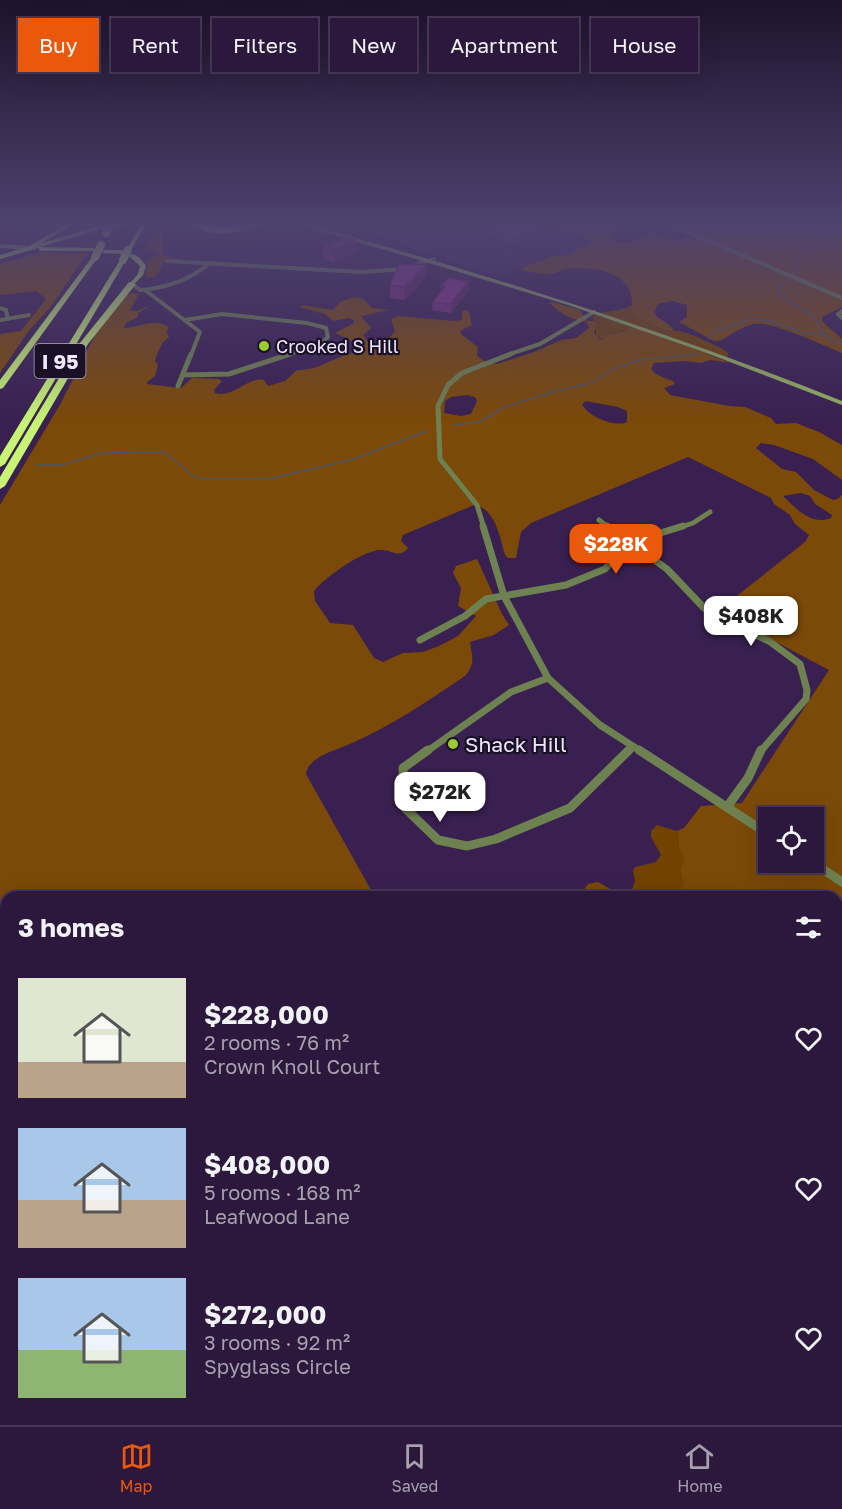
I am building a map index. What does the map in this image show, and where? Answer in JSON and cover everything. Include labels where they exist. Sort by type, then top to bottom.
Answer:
[{"type":"highway","name":"I 95","points":[[0,386],[70,288]]},
{"type":"highway","points":[[0,450],[104,288]]},
{"type":"highway","name":"I 95","points":[[0,464],[105,288]]},
{"type":"highway","points":[[0,486],[84,343],[129,288]]},
{"type":"highway","points":[[136,288],[143,290]]},
{"type":"highway","points":[[0,379],[31,345]]},
{"type":"main road","points":[[522,288],[691,344],[842,403]]},
{"type":"street","points":[[143,290],[148,288]]},
{"type":"street","points":[[821,288],[841,297]]},
{"type":"street","points":[[143,290],[197,329],[200,335],[178,386]]},
{"type":"street","points":[[0,308],[6,310],[8,319]]},
{"type":"street","points":[[842,311],[838,314],[842,318]]},
{"type":"street","points":[[594,312],[540,344],[478,364],[462,373],[448,385],[438,406],[440,459],[477,506],[504,596],[548,678],[592,718],[758,827]]},
{"type":"street","points":[[183,375],[217,376],[235,373],[320,344],[328,337],[326,328],[308,323],[222,314],[185,320]]},
{"type":"street","points":[[0,320],[29,315]]},
{"type":"street","points":[[420,640],[465,616],[486,599],[566,585],[605,569],[628,543],[693,523],[710,512]]},
{"type":"street","points":[[599,520],[667,569],[704,609],[717,618],[769,641],[800,664],[807,690],[806,699],[762,748],[748,778],[727,807]]},
{"type":"street","points":[[548,678],[511,692],[403,768],[405,808],[438,840],[467,846],[495,839],[559,814],[570,808],[633,747]]},
{"type":"street","points":[[824,870],[842,882]]},
{"type":"shaded area","points":[[0,288],[63,288],[50,308],[30,329],[0,373],[0,334],[21,331],[46,299],[36,291],[0,295]]},
{"type":"shaded area","points":[[628,288],[842,288],[842,307],[822,317],[822,321],[842,339],[842,353],[771,325],[749,325],[719,341],[714,341],[679,322],[687,317],[687,305],[672,301],[658,304],[654,312],[674,331],[665,330],[633,316],[633,309],[629,307],[632,305]]},
{"type":"shaded area","points":[[131,293],[139,294],[130,310],[136,311],[152,305],[138,313],[138,317],[126,323],[124,328],[159,323],[169,328],[166,331],[169,337],[162,343],[155,360],[158,365],[155,376],[147,384],[181,388],[192,378],[218,379],[222,381],[214,390],[215,393],[222,394],[252,381],[264,380],[268,386],[285,381],[297,370],[314,368],[359,352],[354,342],[335,333],[354,323],[354,320],[348,318],[333,321],[325,314],[299,307],[303,305],[333,310],[340,302],[354,297],[364,299],[372,308],[389,310],[361,316],[371,328],[363,335],[369,344],[374,345],[384,342],[395,331],[391,319],[398,316],[454,321],[462,320],[462,311],[466,310],[469,312],[472,325],[460,331],[461,334],[478,347],[477,355],[482,360],[497,364],[561,340],[576,338],[589,328],[587,322],[557,310],[549,302],[553,302],[580,310],[587,321],[594,321],[597,325],[594,333],[599,339],[603,340],[607,335],[624,331],[632,326],[731,363],[710,360],[701,363],[685,361],[654,363],[651,369],[673,381],[675,384],[664,388],[670,395],[745,407],[771,418],[776,424],[796,423],[819,432],[842,445],[842,480],[813,459],[774,445],[761,443],[756,448],[782,469],[796,472],[814,490],[833,500],[842,495],[842,891],[679,891],[683,885],[680,870],[684,859],[679,848],[677,831],[684,828],[701,806],[742,803],[829,670],[718,611],[805,542],[809,535],[795,524],[790,515],[774,504],[771,498],[688,457],[531,523],[521,532],[516,558],[508,558],[505,555],[492,517],[481,507],[474,505],[403,535],[401,541],[408,548],[402,553],[386,550],[374,551],[355,559],[335,572],[314,591],[315,601],[330,623],[353,625],[374,658],[383,662],[403,653],[423,652],[458,636],[476,616],[458,606],[461,588],[453,573],[456,566],[477,559],[509,625],[494,635],[470,642],[472,663],[465,676],[395,721],[317,759],[308,768],[306,774],[372,891],[0,891],[0,505],[61,403],[94,337],[124,298]],"holes":[[[467,395],[475,397],[477,401],[471,414],[461,416],[444,413],[445,401],[451,397]],[[586,401],[627,411],[627,422],[616,423],[602,420],[589,413],[582,404]],[[801,493],[810,496],[815,504],[832,515],[831,518],[824,520],[811,518],[799,511],[783,496]]]},
{"type":"shaded area","points":[[629,307],[633,309],[633,316],[665,330],[680,331],[695,336],[721,348],[728,353],[727,360],[625,330],[607,335],[603,340],[596,336],[596,323],[592,317]]},
{"type":"shaded area","points":[[657,825],[677,831],[679,848],[684,859],[680,870],[683,885],[679,891],[628,891],[632,889],[635,881],[633,871],[635,867],[656,862],[661,855],[651,837],[651,831]]},
{"type":"shaded area","points":[[598,882],[614,891],[583,891],[588,884]]},
{"type":"building","points":[[443,288],[463,288],[451,304],[433,302]]},
{"type":"waterway","points":[[780,288],[777,293],[814,317],[824,335]]},
{"type":"waterway","points":[[709,339],[715,331],[750,319],[766,320],[802,332],[824,335]]},
{"type":"waterway","points":[[824,335],[842,344]]},
{"type":"waterway","points":[[455,425],[480,422],[504,407],[563,389],[592,383],[613,369],[640,360],[698,354]]},
{"type":"waterway","points":[[37,465],[62,465],[102,453],[164,452],[198,479],[268,479],[351,460],[427,431]]},
{"type":"place","name":"Crooked S Hill","points":[[264,346]]},
{"type":"place","name":"Shack Hill","points":[[453,744]]}]
